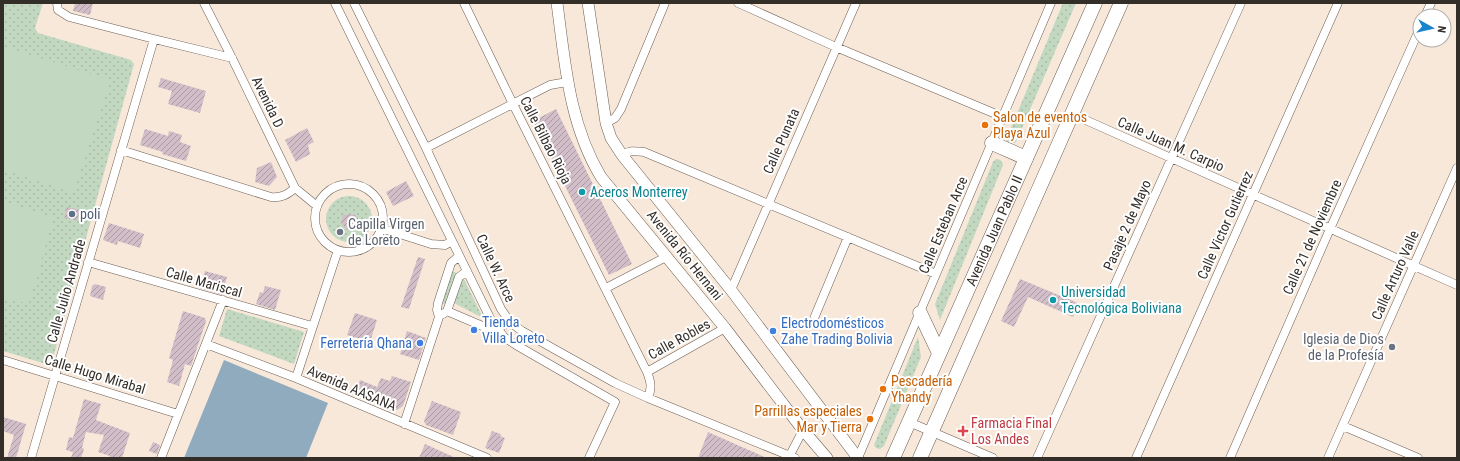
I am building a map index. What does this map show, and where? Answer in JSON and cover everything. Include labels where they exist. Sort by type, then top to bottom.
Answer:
[{"type":"highway","name":"Avenida Juan Pablo II","points":[[893,458],[1095,3]]},
{"type":"highway","name":"Avenida Juan Pablo II","points":[[920,458],[1121,3]]},
{"type":"highway","points":[[992,143],[1026,158]]},
{"type":"highway","points":[[920,313],[939,353]]},
{"type":"street","points":[[57,3],[58,10],[69,17],[232,58]]},
{"type":"street","name":"Calle W. Arce","points":[[335,3],[491,320],[504,337],[516,345],[615,402],[589,458]]},
{"type":"street","name":"Calle W. Arce","points":[[354,3],[426,148],[501,309],[510,322],[528,335],[615,383],[792,457]]},
{"type":"street","name":"Calle Bilbao Rioja","points":[[464,3],[647,372],[651,390],[648,398]]},
{"type":"street","name":"Avenida Río Hernani","points":[[557,3],[567,82],[575,118],[592,162],[601,177],[725,328],[826,458]]},
{"type":"street","name":"Avenida Río Hernani","points":[[588,3],[606,123],[611,138],[622,155],[731,290],[858,458]]},
{"type":"street","points":[[606,123],[615,118],[621,109],[665,3]]},
{"type":"street","points":[[738,3],[836,47],[1003,117]]},
{"type":"street","name":"Calle Punata","points":[[731,290],[856,3]]},
{"type":"street","name":"Calle Esteban Arce","points":[[858,458],[1051,3]]},
{"type":"street","name":"Pasaje 2 de Mayo","points":[[1037,458],[1241,3]]},
{"type":"street","name":"Calle Victor Gutierrez","points":[[1136,458],[1338,3]]},
{"type":"street","name":"Avenida D","points":[[205,4],[295,188],[317,206]]},
{"type":"street","name":"Calle Julio Andrade","points":[[31,458],[154,39]]},
{"type":"street","name":"Calle 21 de Noviembre","points":[[1230,458],[1412,46]]},
{"type":"street","points":[[426,148],[550,85],[567,82]]},
{"type":"street","name":"Calle Juan M. Carpio","points":[[1072,114],[1457,285]]},
{"type":"street","points":[[121,150],[271,197],[287,195],[295,188]]},
{"type":"street","points":[[622,155],[629,151],[644,152],[936,274]]},
{"type":"street","name":"Calle Arturo Valle","points":[[1328,458],[1457,168]]},
{"type":"street","points":[[345,184],[360,185],[372,193],[381,206],[383,220],[381,228],[376,238],[367,246],[350,252],[338,250],[327,243],[318,232],[315,219],[317,206],[325,193],[331,189],[345,184]]},
{"type":"street","points":[[381,228],[431,244],[445,245],[452,242]]},
{"type":"street","points":[[815,316],[848,237]]},
{"type":"street","points":[[296,378],[338,250]]},
{"type":"street","points":[[404,424],[439,317],[437,310],[438,303],[451,263],[460,256]]},
{"type":"street","points":[[606,288],[666,257]]},
{"type":"street","name":"Calle Mariscal","points":[[88,262],[312,326]]},
{"type":"street","points":[[439,317],[447,311],[459,278],[467,271]]},
{"type":"street","points":[[161,458],[223,300]]},
{"type":"street","points":[[447,311],[487,328],[497,328],[510,322]]},
{"type":"street","name":"Calle Robles","points":[[647,372],[725,328]]},
{"type":"street","name":"Avenida AASANA","points":[[206,344],[296,378],[487,458]]},
{"type":"street","name":"Calle Hugo Mirabal","points":[[3,360],[178,414]]},
{"type":"street","points":[[909,422],[993,458]]},
{"type":"street","points":[[1343,426],[1418,458]]},
{"type":"street","points":[[792,457],[803,430]]},
{"type":"green space","points":[[3,3],[43,3],[35,28],[38,33],[131,60],[134,64],[53,358],[50,363],[46,364],[3,351]]},
{"type":"green space","points":[[1063,3],[1076,3],[1016,142],[1010,144],[1006,140]]},
{"type":"green space","points":[[3,46],[110,80],[74,193],[3,170]]},
{"type":"green space","points":[[996,159],[1001,160],[1003,165],[940,320],[935,304],[993,162]]},
{"type":"green space","points":[[349,196],[362,200],[368,206],[372,219],[368,232],[362,238],[349,242],[336,238],[330,232],[326,219],[330,206],[336,200]]},
{"type":"green space","points":[[3,202],[54,217],[29,304],[3,297]]},
{"type":"green space","points":[[452,271],[457,273],[447,304],[444,304],[442,302]]},
{"type":"green space","points":[[463,277],[483,318],[454,303]]},
{"type":"green space","points":[[227,309],[304,332],[294,364],[219,336]]},
{"type":"green space","points":[[918,337],[921,357],[884,446],[880,449],[876,448],[874,445]]},
{"type":"water","points":[[224,360],[328,403],[306,458],[184,458]]},
{"type":"building","points":[[75,3],[93,3],[90,15],[73,11]]},
{"type":"building","points":[[161,78],[206,91],[200,113],[168,104],[172,91],[158,87]]},
{"type":"building","name":"Aceros Monterrey","points":[[556,109],[632,264],[609,275],[533,121]]},
{"type":"building","points":[[307,128],[314,142],[308,145],[310,154],[296,162],[285,140]]},
{"type":"building","points":[[145,129],[168,136],[169,131],[182,135],[180,142],[191,146],[186,161],[162,154],[163,152],[140,145]]},
{"type":"building","points":[[271,162],[277,177],[269,186],[255,182],[257,168]]},
{"type":"building","points":[[406,181],[414,196],[393,206],[386,192]]},
{"type":"building","name":"poli","points":[[67,207],[80,210],[77,221],[64,217]]},
{"type":"building","points":[[354,214],[360,221],[357,229],[348,231],[341,223],[343,215]]},
{"type":"building","points":[[109,223],[144,234],[140,248],[118,241],[117,245],[103,240]]},
{"type":"building","points":[[418,257],[425,259],[409,309],[401,307]]},
{"type":"building","points":[[205,271],[227,277],[222,295],[200,288]]},
{"type":"building","name":"Universidad Tecnológica Boliviana","points":[[1020,279],[1080,304],[1073,317],[1028,297],[1014,327],[1001,321]]},
{"type":"building","points":[[95,284],[106,287],[103,300],[90,296],[92,286]]},
{"type":"building","points":[[265,286],[281,290],[275,310],[256,304],[260,292],[263,293]]},
{"type":"building","points":[[183,311],[205,318],[206,321],[191,366],[185,364],[179,386],[167,382],[173,360],[169,358]]},
{"type":"building","points":[[355,313],[377,320],[370,342],[347,335]]},
{"type":"building","points":[[407,331],[426,338],[419,360],[400,354]]},
{"type":"building","points":[[392,376],[411,382],[403,406],[397,410],[355,393],[360,380],[377,387],[381,378],[390,381]]},
{"type":"building","points":[[84,399],[101,404],[96,420],[130,433],[122,458],[109,458],[110,456],[98,452],[104,435],[86,432],[82,448],[84,449],[81,458],[71,458],[73,452],[66,450],[69,437],[73,438]]},
{"type":"building","points":[[432,401],[461,412],[453,435],[426,425],[424,421]]},
{"type":"building","points":[[3,417],[26,424],[16,458],[7,458],[14,435],[3,431]]},
{"type":"building","points":[[492,431],[501,434],[500,436],[505,438],[499,453],[485,448]]},
{"type":"building","points":[[708,432],[767,458],[698,458]]},
{"type":"building","points":[[153,442],[160,445],[157,454],[149,451]]},
{"type":"building","points":[[425,444],[456,458],[419,458]]},
{"type":"place","name":"Salon de eventos Playa Azul","points":[[985,125]]},
{"type":"place","name":"Aceros Monterrey","points":[[582,192]]},
{"type":"place","name":"poli","points":[[72,214]]},
{"type":"place","name":"Capilla Virgen de Loreto","points":[[340,232]]},
{"type":"place","name":"Universidad Tecnológica Boliviana","points":[[1053,300]]},
{"type":"place","name":"Tienda Villa Loreto","points":[[474,330]]},
{"type":"place","name":"Electrodomésticos Zahe Trading Bolivia","points":[[773,331]]},
{"type":"place","name":"Ferretería Qhana","points":[[420,343]]},
{"type":"place","name":"Iglesia de Dios de la Profesía","points":[[1392,347]]},
{"type":"place","name":"Pescadería Yhandy","points":[[883,389]]},
{"type":"place","name":"Parrillas especiales Mar y Tierra","points":[[870,419]]},
{"type":"place","name":"Farmacia Final Los Andes","points":[[963,431]]}]
